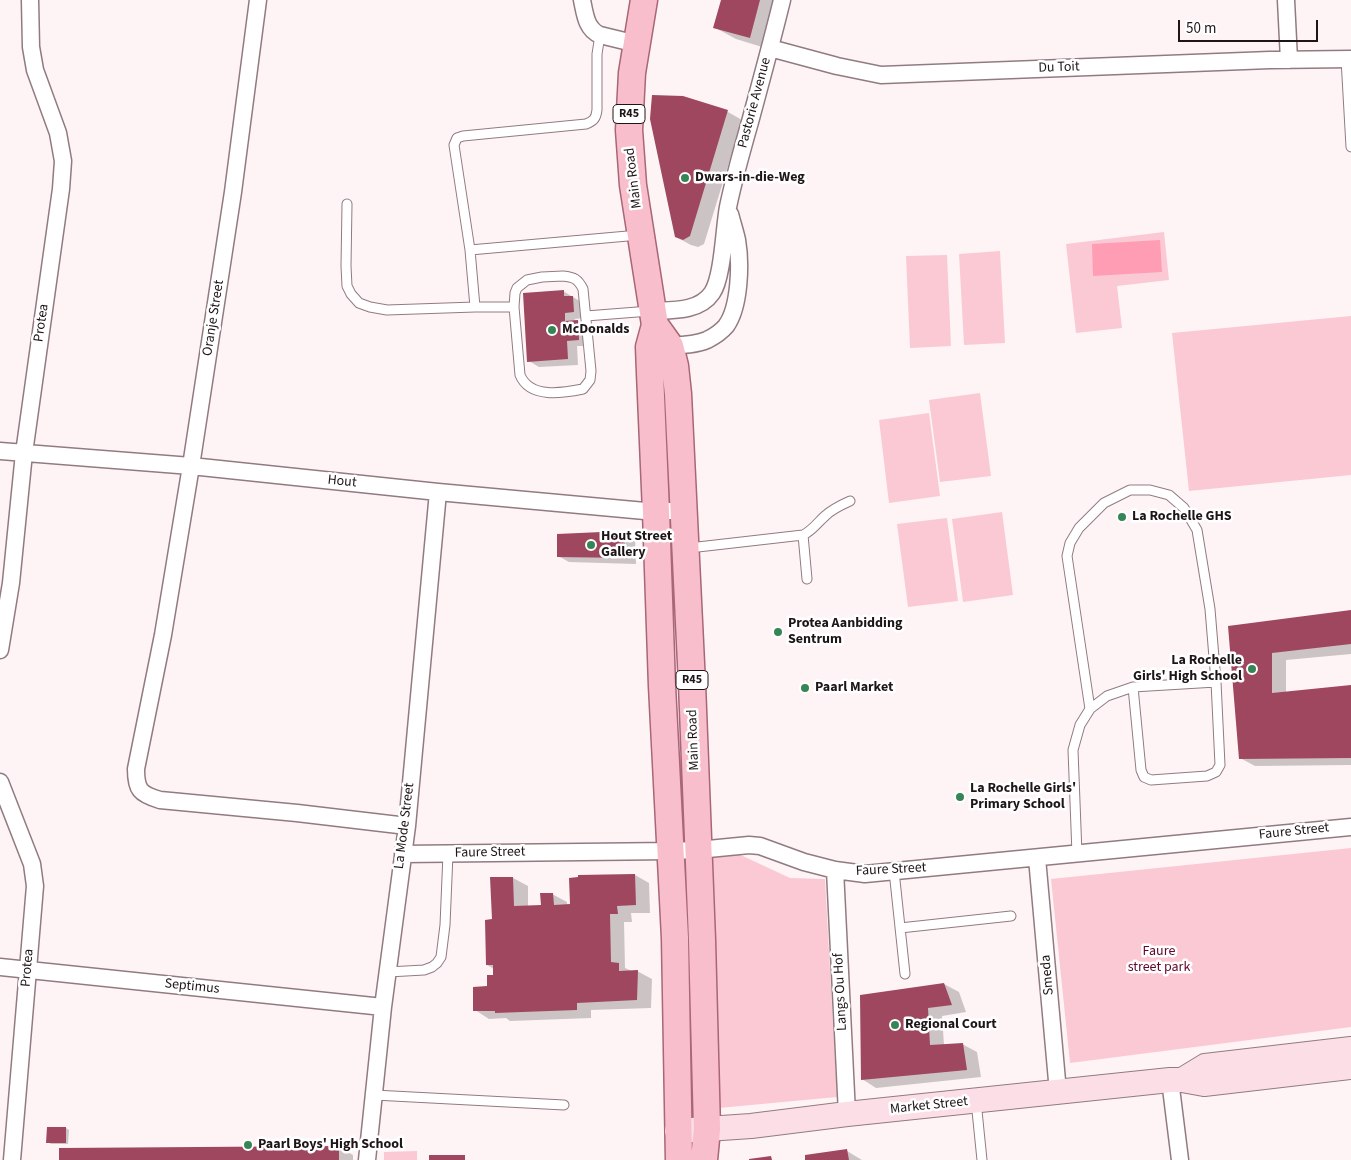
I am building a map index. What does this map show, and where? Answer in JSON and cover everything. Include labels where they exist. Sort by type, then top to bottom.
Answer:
[{"type":"main road","name":"Main Road","points":[[644,0],[632,73],[628,130],[631,168],[656,332],[651,424],[662,686],[672,851],[678,1160]]},
{"type":"main road","name":"Main Road","points":[[656,332],[675,366],[678,394],[698,850],[707,1129],[704,1160]]},
{"type":"main road","name":"Market Street","points":[[1176,1080],[1205,1066],[1351,1049]]},
{"type":"main road","name":"Market Street","points":[[677,1131],[751,1126],[1108,1086],[1176,1080],[1204,1084],[1351,1067]]},
{"type":"street","name":"Protea","points":[[0,650],[11,583],[24,453],[61,190],[63,161],[58,134],[35,70],[31,47],[30,0]]},
{"type":"street","name":"Oranje Street","points":[[258,0],[233,192],[191,466],[163,636],[136,769],[136,779],[139,788],[145,795],[160,800],[406,826]]},
{"type":"street","points":[[582,0],[587,22],[594,33],[637,44]]},
{"type":"street","name":"Pastorie Avenue","points":[[656,332],[682,309],[703,302],[712,292],[718,278],[728,207],[782,0]]},
{"type":"street","points":[[1286,0],[1289,60]]},
{"type":"street","name":"Du Toit","points":[[770,48],[836,66],[881,75],[1348,59]]},
{"type":"street","name":"Pastorie Avenue","points":[[656,332],[695,344],[721,331],[729,320],[735,304],[739,260],[737,241],[728,207]]},
{"type":"street","name":"Hout","points":[[0,450],[191,466],[438,492],[656,512],[684,510]]},
{"type":"street","name":"La Mode Street","points":[[367,1160],[383,1007],[406,826],[438,492]]},
{"type":"street","name":"Protea","points":[[0,782],[32,864],[35,886],[12,1160]]},
{"type":"street","name":"Faure Street","points":[[403,854],[672,851],[749,845],[760,846],[804,862],[835,870],[865,874],[1351,827]]},
{"type":"street","name":"Smeda","points":[[1037,858],[1058,1092]]},
{"type":"street","name":"Langs Ou Hof","points":[[835,870],[847,1114]]},
{"type":"street","name":"Septimus","points":[[0,967],[383,1007]]},
{"type":"street","points":[[1176,1080],[1180,1160]]},
{"type":"lane","points":[[475,307],[470,250],[454,151],[455,141],[457,138],[464,136],[586,124],[593,121],[597,116],[597,54],[600,36]]},
{"type":"lane","points":[[1348,59],[1351,147]]},
{"type":"lane","points":[[347,204],[346,266],[348,286],[351,294],[359,303],[370,308],[387,310],[514,306]]},
{"type":"lane","points":[[470,250],[641,235]]},
{"type":"lane","points":[[542,277],[572,277],[579,281],[583,289],[591,371],[590,380],[583,389],[543,392],[532,389],[523,382],[520,375],[514,306],[515,292],[527,280],[542,277]]},
{"type":"lane","points":[[586,316],[656,332]]},
{"type":"lane","points":[[1090,709],[1067,556],[1070,543],[1079,528],[1104,503],[1130,490],[1150,490],[1169,495],[1184,508],[1198,530],[1210,609],[1216,682],[1220,765],[1216,772],[1207,776],[1151,780],[1144,777],[1141,770],[1133,687]]},
{"type":"lane","points":[[686,548],[803,535],[812,530],[833,509],[850,501]]},
{"type":"lane","points":[[803,535],[807,580]]},
{"type":"lane","points":[[1077,854],[1073,750],[1080,725],[1090,709],[1107,696],[1133,687],[1216,682]]},
{"type":"lane","points":[[388,972],[424,970],[432,967],[441,957],[445,925],[448,854]]},
{"type":"lane","points":[[894,871],[905,974]]},
{"type":"lane","points":[[900,928],[1011,916]]},
{"type":"lane","points":[[374,1095],[564,1105]]},
{"type":"lane","points":[[976,1101],[982,1160]]},
{"type":"green space","points":[[1164,232],[1169,280],[1117,286],[1122,328],[1076,333],[1066,244]]},
{"type":"green space","points":[[1000,251],[1005,343],[964,345],[959,254]]},
{"type":"green space","points":[[947,255],[951,346],[910,348],[906,256]]},
{"type":"green space","points":[[1351,316],[1351,475],[1189,491],[1172,333]]},
{"type":"green space","points":[[980,393],[991,476],[940,482],[929,400]]},
{"type":"green space","points":[[929,413],[940,496],[889,503],[879,420]]},
{"type":"green space","points":[[1002,512],[1013,595],[963,602],[952,519]]},
{"type":"green space","points":[[947,518],[958,601],[908,607],[897,524]]},
{"type":"green space","name":"Faure street park","points":[[1351,848],[1351,1027],[1070,1063],[1051,879]]},
{"type":"green space","points":[[730,850],[790,878],[825,879],[837,1097],[719,1108],[700,852]]},
{"type":"green space","points":[[417,1151],[417,1160],[384,1160],[384,1152]]},
{"type":"shaded area","points":[[1160,240],[1162,272],[1093,276],[1092,244]]},
{"type":"building","points":[[721,0],[760,0],[750,38],[713,28]]},
{"type":"building","name":"Dwars-in-die-Weg","points":[[652,95],[683,96],[728,110],[690,236],[683,240],[675,237],[650,119]]},
{"type":"building","name":"McDonalds","points":[[564,290],[564,296],[573,296],[574,312],[565,313],[565,321],[578,320],[579,340],[567,341],[568,359],[527,362],[523,293]]},
{"type":"building","name":"Hout Street Gallery","points":[[624,531],[626,558],[557,557],[557,534]]},
{"type":"building","name":"La Rochelle Girls' High School","points":[[1351,610],[1351,644],[1272,653],[1272,693],[1351,685],[1351,758],[1239,759],[1228,626]]},
{"type":"building","points":[[635,874],[636,905],[617,906],[618,914],[610,914],[611,962],[619,963],[619,971],[638,970],[637,1000],[577,1003],[577,1010],[495,1013],[495,1011],[473,1011],[473,987],[487,986],[487,975],[493,975],[493,965],[486,965],[485,920],[492,919],[490,877],[513,877],[514,906],[541,905],[540,893],[553,893],[554,905],[570,904],[569,878],[578,877],[578,875]]},
{"type":"building","name":"Regional Court","points":[[944,983],[952,1005],[928,1008],[930,1045],[963,1043],[967,1070],[861,1080],[860,995]]},
{"type":"building","points":[[47,1127],[66,1127],[66,1143],[46,1143]]},
{"type":"building","points":[[339,1146],[339,1160],[59,1160],[59,1148]]},
{"type":"building","points":[[847,1149],[849,1160],[805,1160],[805,1155]]},
{"type":"building","points":[[429,1155],[465,1155],[465,1160],[429,1160]]},
{"type":"building","points":[[771,1156],[772,1160],[749,1160],[749,1159]]},
{"type":"place","name":"Dwars-in-die-Weg","points":[[685,178]]},
{"type":"place","name":"McDonalds","points":[[552,330]]},
{"type":"place","name":"La Rochelle GHS","points":[[1122,517]]},
{"type":"place","name":"Hout Street Gallery","points":[[591,545]]},
{"type":"place","name":"Protea Aanbidding Sentrum","points":[[778,632]]},
{"type":"place","name":"La Rochelle Girls' High School","points":[[1252,669]]},
{"type":"place","name":"Paarl Market","points":[[805,688]]},
{"type":"place","name":"La Rochelle Girls' Primary School","points":[[960,797]]},
{"type":"place","name":"Regional Court","points":[[895,1025]]},
{"type":"place","name":"Paarl Boys' High School","points":[[248,1145]]}]
